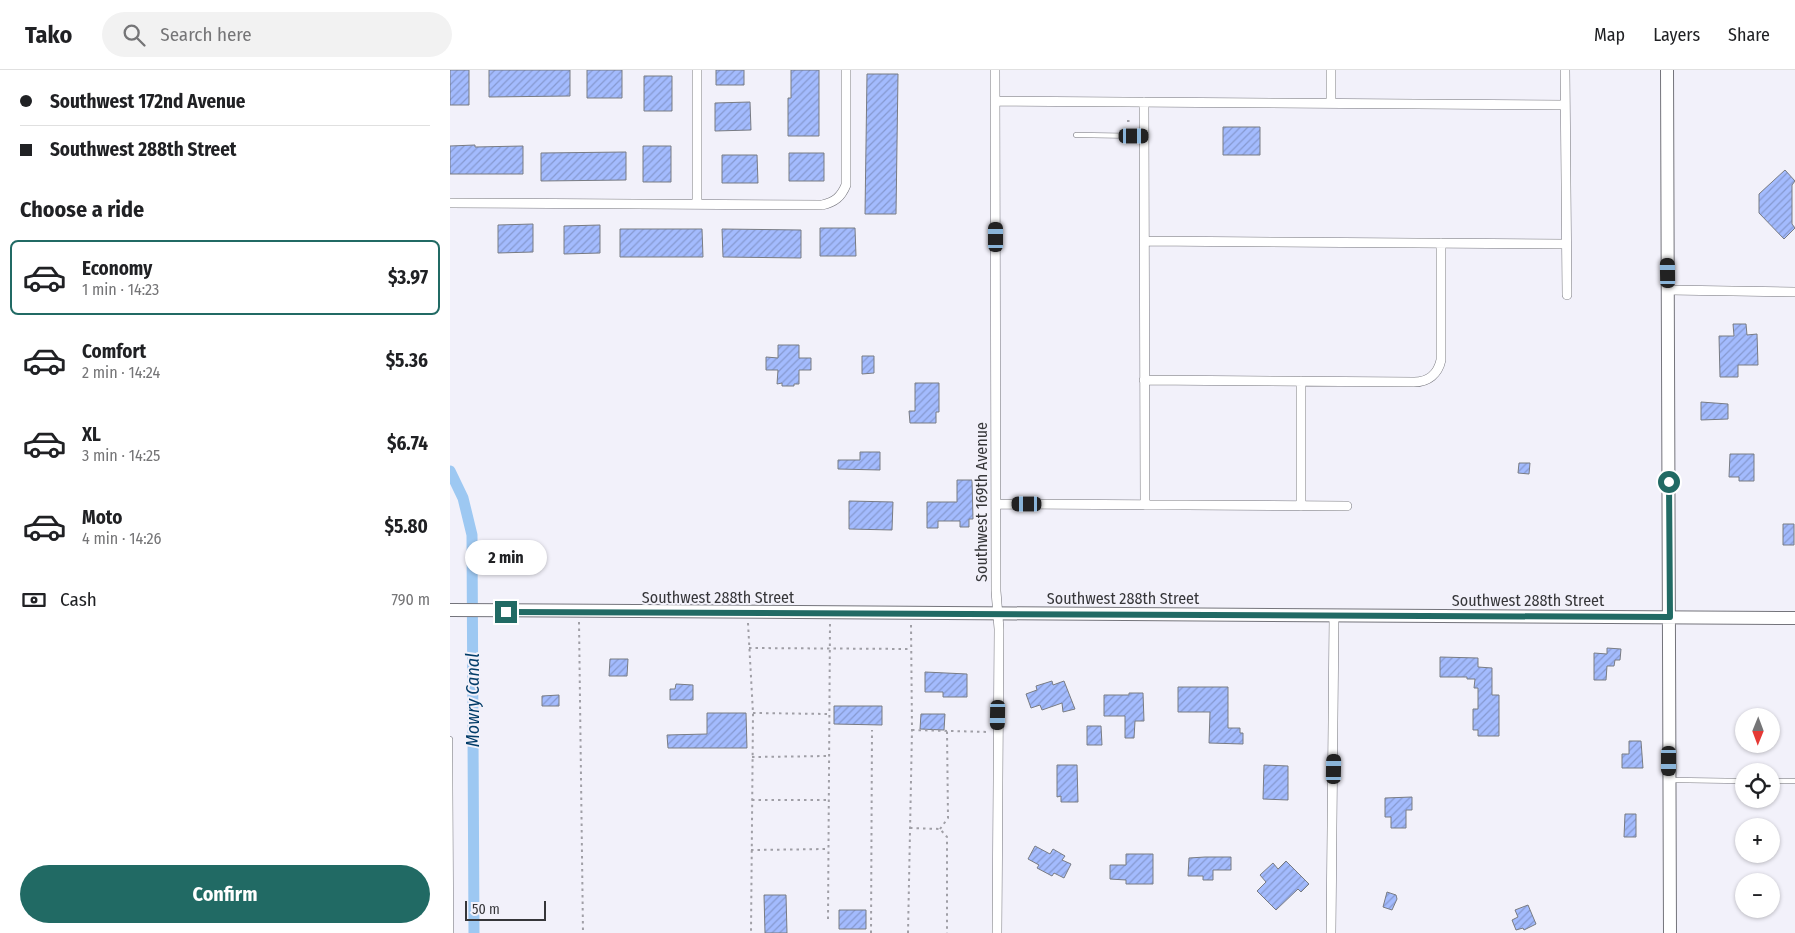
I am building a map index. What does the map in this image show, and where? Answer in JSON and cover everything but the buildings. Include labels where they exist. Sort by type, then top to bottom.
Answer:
[{"type":"street","points":[[697,70],[698,204]]},
{"type":"street","points":[[450,203],[822,205],[831,203],[843,193],[846,184],[846,70]]},
{"type":"street","name":"Southwest 169th Avenue","points":[[995,70],[996,592],[998,614],[997,933]]},
{"type":"street","points":[[1331,70],[1331,103]]},
{"type":"street","points":[[1565,70],[1567,295]]},
{"type":"street","points":[[1667,70],[1670,933]]},
{"type":"street","points":[[995,101],[1565,105]]},
{"type":"street","points":[[1144,102],[1145,505]]},
{"type":"street","points":[[1145,241],[1566,244]]},
{"type":"street","points":[[1144,380],[1418,382],[1428,379],[1433,376],[1440,366],[1441,357],[1440,243]]},
{"type":"street","points":[[1669,290],[1795,292]]},
{"type":"street","points":[[1301,382],[1301,506]]},
{"type":"street","points":[[996,504],[1347,506]]},
{"type":"street","name":"Southwest 288th Street","points":[[454,610],[488,612],[1795,618]]},
{"type":"street","points":[[1331,933],[1334,616]]},
{"type":"lane","points":[[1076,135],[1144,136]]},
{"type":"lane","points":[[450,739],[451,933]]},
{"type":"lane","points":[[1669,780],[1735,781]]},
{"type":"lane","points":[[1780,781],[1795,781]]},
{"type":"path","points":[[1127,121],[1132,121]]},
{"type":"path","points":[[579,612],[583,933]]},
{"type":"path","points":[[748,613],[753,713],[751,933]]},
{"type":"path","points":[[828,919],[830,613]]},
{"type":"path","points":[[908,933],[912,730],[910,614]]},
{"type":"path","points":[[749,648],[911,648]]},
{"type":"path","points":[[753,713],[829,714]]},
{"type":"path","points":[[871,933],[872,730]]},
{"type":"path","points":[[912,730],[998,732]]},
{"type":"path","points":[[940,829],[948,818],[947,731]]},
{"type":"path","points":[[752,757],[829,756]]},
{"type":"path","points":[[752,800],[829,800]]},
{"type":"path","points":[[910,828],[940,829],[948,837],[947,933]]},
{"type":"path","points":[[752,850],[828,850]]},
{"type":"waterway","name":"Mowry Canal","points":[[450,471],[463,498],[472,535],[474,933]]},
{"type":"route","points":[[506,612],[1670,617],[1669,482]]}]
